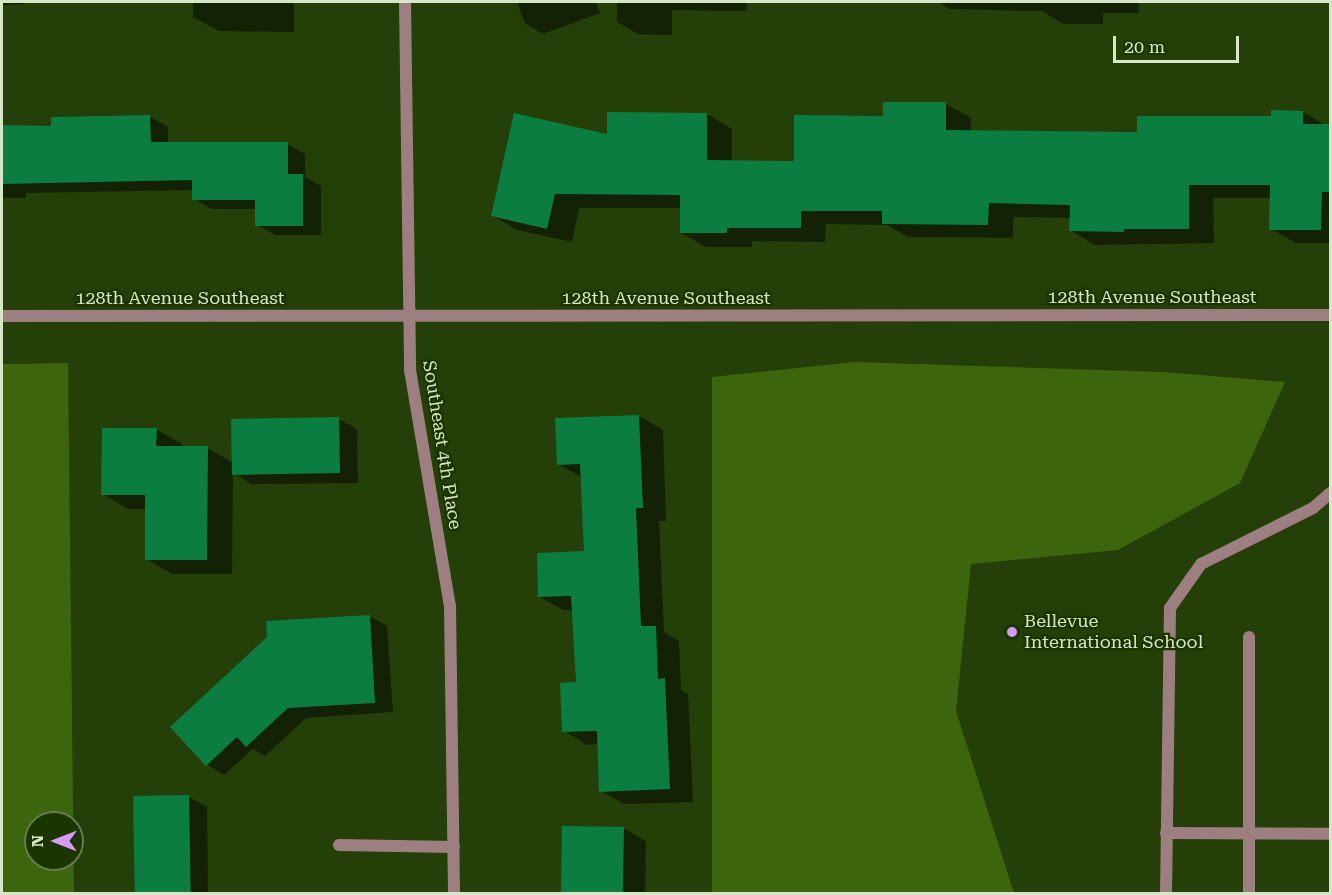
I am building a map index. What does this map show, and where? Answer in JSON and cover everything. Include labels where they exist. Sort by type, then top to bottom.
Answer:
[{"type":"street","name":"Southeast 4th Place","points":[[405,2],[407,317],[410,370],[450,606],[454,894]]},
{"type":"street","name":"128th Avenue Southeast","points":[[2,316],[1330,315]]},
{"type":"street","points":[[1166,894],[1170,608],[1201,564],[1313,508],[1330,493]]},
{"type":"street","points":[[1249,637],[1249,894]]},
{"type":"street","points":[[1166,833],[1330,834]]},
{"type":"street","points":[[339,845],[454,847]]},
{"type":"green space","points":[[854,362],[1163,372],[1285,382],[1240,483],[1118,550],[971,564],[956,711],[1014,893],[712,893],[712,377]]},
{"type":"green space","points":[[68,363],[73,811],[24,811],[24,871],[74,871],[74,893],[2,893],[2,364]]},
{"type":"building","points":[[883,102],[946,102],[946,130],[1137,132],[1137,116],[1271,116],[1271,110],[1303,111],[1303,124],[1330,124],[1330,192],[1322,192],[1321,230],[1269,230],[1270,185],[1189,185],[1189,229],[1124,229],[1124,232],[1069,231],[1070,205],[989,203],[988,225],[882,224],[882,211],[801,211],[801,228],[727,228],[727,233],[680,233],[680,195],[555,194],[547,229],[491,216],[514,113],[607,134],[607,112],[707,113],[707,160],[794,161],[794,115],[883,116]]},
{"type":"building","points":[[150,115],[151,142],[288,142],[288,174],[303,174],[303,226],[255,226],[255,200],[192,200],[192,180],[2,184],[2,125],[51,126],[51,117]]},
{"type":"building","points":[[639,415],[643,508],[636,508],[641,626],[656,626],[658,679],[665,678],[670,789],[599,792],[597,731],[562,732],[560,683],[576,682],[571,596],[538,597],[537,553],[584,551],[580,464],[557,465],[555,418]]},
{"type":"building","points":[[339,417],[340,473],[232,475],[231,419]]},
{"type":"building","points":[[102,428],[157,428],[156,446],[208,446],[207,560],[145,560],[145,495],[101,495]]},
{"type":"building","points":[[370,615],[375,703],[288,708],[246,747],[237,737],[206,766],[170,727],[267,637],[266,621]]},
{"type":"building","points":[[189,795],[191,894],[135,894],[133,796]]},
{"type":"building","points":[[562,826],[624,827],[623,894],[561,894]]},
{"type":"place","name":"Bellevue International School","points":[[1012,632]]}]
